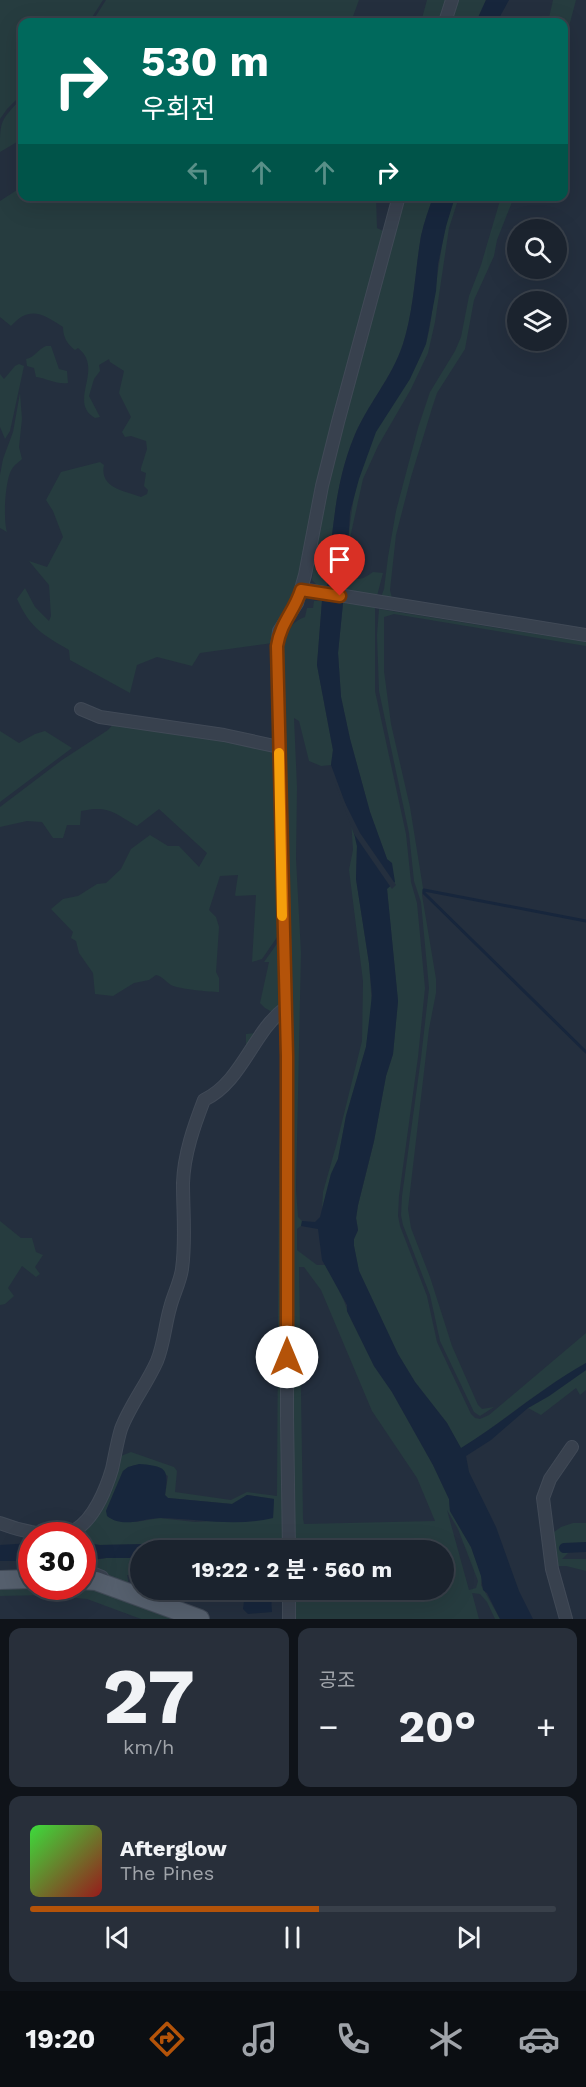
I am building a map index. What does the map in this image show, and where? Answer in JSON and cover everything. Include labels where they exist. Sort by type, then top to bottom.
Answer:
[{"type":"main road","points":[[0,1580],[18,1580]]},
{"type":"main road","points":[[96,1581],[200,1619]]},
{"type":"street","points":[[446,18],[452,0]]},
{"type":"street","points":[[288,1540],[285,1008],[277,646],[279,631],[297,603],[301,590],[335,432],[398,201]]},
{"type":"street","points":[[301,590],[586,635]]},
{"type":"street","points":[[81,709],[100,717],[224,735],[279,747]]},
{"type":"street","points":[[85,1522],[106,1485],[123,1426],[161,1347],[182,1270],[183,1181],[187,1155],[204,1100],[227,1081],[268,1025],[285,1008]]},
{"type":"street","points":[[566,1619],[552,1569],[543,1498],[545,1488],[572,1447]]},
{"type":"street","points":[[0,1523],[18,1528]]},
{"type":"street","points":[[96,1574],[117,1582],[129,1593]]},
{"type":"street","points":[[289,1600],[289,1619]]},
{"type":"green space","points":[[0,0],[103,0],[92,18],[18,18],[18,98],[0,119]]},
{"type":"green space","points":[[106,0],[359,0],[352,18],[95,18]]},
{"type":"green space","points":[[427,0],[449,0],[443,18],[422,18]]},
{"type":"green space","points":[[455,0],[486,0],[478,18],[449,18]]},
{"type":"green space","points":[[553,0],[576,0],[568,30],[568,18],[549,18]]},
{"type":"green space","points":[[18,102],[18,141],[0,152],[1,127],[9,112]]},
{"type":"green space","points":[[18,189],[18,201],[376,201],[377,228],[387,233],[302,576],[273,643],[200,653],[192,666],[157,657],[137,665],[130,693],[70,660],[69,650],[38,630],[22,609],[17,599],[25,588],[35,607],[49,621],[51,616],[49,585],[29,561],[47,567],[63,537],[46,500],[61,472],[100,462],[104,465],[103,473],[109,484],[141,497],[147,494],[148,490],[144,486],[146,473],[141,471],[147,449],[146,441],[131,436],[125,437],[122,432],[131,417],[119,393],[124,371],[109,359],[99,365],[100,371],[94,379],[89,396],[100,417],[95,418],[87,411],[84,403],[88,375],[85,356],[78,348],[75,350],[68,343],[63,327],[37,314],[24,315],[11,326],[0,317],[0,201]]},
{"type":"green space","points":[[401,201],[432,201],[421,236],[412,304],[403,344],[393,368],[359,425],[347,455],[335,512],[327,590],[312,580],[318,526]]},
{"type":"green space","points":[[454,201],[458,201],[449,228],[428,353],[363,479],[348,547],[356,488],[369,445],[381,421],[409,379],[427,340],[439,263]]},
{"type":"green space","points":[[500,201],[512,201],[497,240],[494,256],[474,300],[465,349],[437,393],[433,405],[396,535],[390,590],[392,598],[381,597],[396,511],[418,428],[430,392],[461,337],[469,296],[481,265]]},
{"type":"green space","points":[[46,346],[51,346],[59,369],[67,371],[68,383],[36,377],[34,368],[27,366],[26,359]]},
{"type":"green space","points":[[19,364],[24,366],[10,431],[5,439],[0,427],[0,374],[4,379]]},
{"type":"green space","points":[[20,393],[22,419],[19,447],[22,459],[13,468],[6,490],[7,532],[0,528],[0,475],[13,432]]},
{"type":"green space","points":[[373,572],[383,573],[377,596],[345,593],[346,573],[359,579]]},
{"type":"green space","points":[[314,601],[322,601],[317,665],[333,750],[331,765],[321,766],[309,761],[299,721],[294,718],[297,787],[296,859],[301,953],[296,1189],[298,1217],[302,1221],[301,1226],[297,1229],[297,1250],[317,1265],[326,1265],[374,1366],[392,1392],[433,1465],[449,1499],[450,1511],[471,1547],[482,1576],[481,1585],[500,1619],[495,1619],[487,1602],[480,1594],[472,1593],[479,1619],[293,1619],[293,1600],[454,1600],[454,1540],[292,1540],[283,649],[292,625],[305,617],[307,608],[313,608]],"holes":[[[299,1267],[304,1267],[321,1290],[372,1411],[417,1478],[435,1521],[304,1524]],[[447,1510],[458,1529],[478,1581],[476,1588],[469,1590]]]},
{"type":"green space","points":[[343,603],[375,607],[375,691],[406,834],[411,882],[417,903],[425,988],[398,1216],[427,1296],[437,1342],[471,1414],[480,1419],[489,1415],[586,1333],[586,1363],[461,1449],[447,1423],[415,1382],[398,1354],[359,1271],[354,1246],[358,1230],[356,1218],[358,1205],[374,1141],[386,1076],[393,1054],[398,1001],[387,889],[387,859],[370,812],[341,697],[338,653]]},
{"type":"green space","points":[[379,609],[586,642],[586,646],[394,614],[384,617],[384,671],[391,724],[410,807],[436,979],[408,1209],[411,1228],[430,1277],[452,1346],[478,1405],[482,1409],[494,1407],[480,1416],[474,1412],[440,1341],[430,1295],[401,1215],[429,988],[421,902],[414,881],[409,833],[379,691],[377,635]]},
{"type":"green space","points":[[117,720],[268,748],[277,765],[276,847],[282,930],[262,959],[252,962],[256,895],[236,896],[238,875],[220,876],[209,910],[216,917],[219,927],[216,972],[219,978],[219,992],[171,985],[156,975],[149,980],[134,983],[113,996],[95,994],[93,973],[79,953],[76,941],[71,938],[73,932],[51,909],[63,899],[78,896],[97,884],[106,883],[121,869],[131,849],[150,835],[168,846],[179,846],[199,867],[207,853],[159,809],[137,826],[111,811],[91,809],[81,811],[80,825],[67,825],[63,838],[53,838],[42,822],[27,821],[0,827],[0,807],[62,760],[108,730]]},
{"type":"green space","points":[[0,731],[19,743],[45,731],[72,748],[0,802]]},
{"type":"green space","points":[[351,819],[357,846],[356,879],[369,963],[372,1006],[366,1047],[346,1116],[338,1159],[331,1174],[322,1209],[323,1192],[362,1041],[363,981],[349,870],[353,850]]},
{"type":"green space","points":[[281,938],[280,1003],[246,1052],[246,1034],[257,1033],[272,1012],[260,1003],[269,962],[264,962]]},
{"type":"green space","points":[[283,1016],[285,1540],[130,1540],[130,1544],[96,1545],[96,1522],[88,1522],[114,1478],[121,1456],[131,1452],[174,1467],[177,1471],[175,1492],[231,1500],[247,1492],[277,1496],[279,1153],[283,1058],[281,1026],[274,1023]],"holes":[[[134,1465],[149,1465],[168,1476],[165,1495],[168,1498],[232,1504],[247,1495],[274,1499],[273,1518],[195,1522],[159,1518],[136,1522],[106,1511],[123,1471]]]},
{"type":"green space","points":[[0,1221],[21,1238],[32,1238],[36,1252],[43,1255],[35,1267],[40,1274],[36,1277],[22,1266],[8,1288],[14,1296],[5,1304],[0,1305]]},
{"type":"green space","points":[[586,1370],[586,1390],[580,1395],[576,1388],[541,1415],[528,1408],[549,1396]]},
{"type":"green space","points":[[573,1523],[586,1523],[586,1546],[571,1548],[562,1559],[586,1559],[586,1571],[555,1566],[554,1532]]},
{"type":"green space","points":[[130,1558],[130,1575],[127,1575],[129,1585],[96,1568],[96,1560]]},
{"type":"green space","points":[[0,1585],[18,1585],[18,1596],[0,1596]]},
{"type":"green space","points":[[96,1589],[182,1619],[141,1619],[90,1600],[96,1600]]},
{"type":"water","points":[[486,0],[509,0],[499,18],[478,18]]},
{"type":"water","points":[[432,201],[454,201],[438,264],[436,291],[426,344],[410,379],[376,432],[359,479],[350,512],[345,593],[327,590],[335,512],[347,455],[359,425],[393,368],[403,344],[412,304],[425,221]]},
{"type":"water","points":[[322,601],[343,603],[338,653],[341,697],[370,812],[387,859],[392,863],[395,882],[387,889],[398,1001],[393,1054],[386,1076],[356,1218],[358,1230],[354,1246],[359,1271],[398,1354],[415,1382],[447,1423],[461,1448],[586,1363],[586,1370],[528,1408],[491,1440],[466,1456],[469,1472],[496,1527],[519,1591],[533,1619],[500,1619],[487,1593],[483,1590],[481,1576],[471,1547],[450,1511],[449,1499],[433,1465],[392,1392],[374,1366],[347,1311],[347,1305],[322,1260],[318,1229],[301,1226],[302,1221],[315,1222],[320,1217],[331,1174],[338,1159],[346,1116],[366,1047],[372,995],[356,879],[357,846],[351,819],[331,765],[333,750],[317,665]]},
{"type":"water","points":[[139,1464],[164,1470],[167,1479],[165,1495],[168,1498],[232,1504],[247,1495],[274,1499],[273,1518],[245,1522],[161,1518],[127,1522],[113,1520],[107,1516],[106,1511],[123,1471]]},
{"type":"water","points":[[18,1544],[18,1561],[0,1561],[0,1545]]},
{"type":"water","points":[[130,1544],[130,1558],[96,1559],[96,1545]]},
{"type":"water","points":[[244,1600],[271,1600],[272,1612],[248,1614],[243,1609]]},
{"type":"pier","points":[[335,783],[360,833],[396,885],[392,889],[354,834]]},
{"type":"waterway","points":[[586,921],[424,890],[424,893],[586,1052]]},
{"type":"waterway","points":[[564,1548],[586,1547]]},
{"type":"slow traffic","points":[[279,753],[282,916]]},
{"type":"route","points":[[287,1357],[287,1056],[277,646],[279,631],[297,603],[301,590],[340,596]]}]
